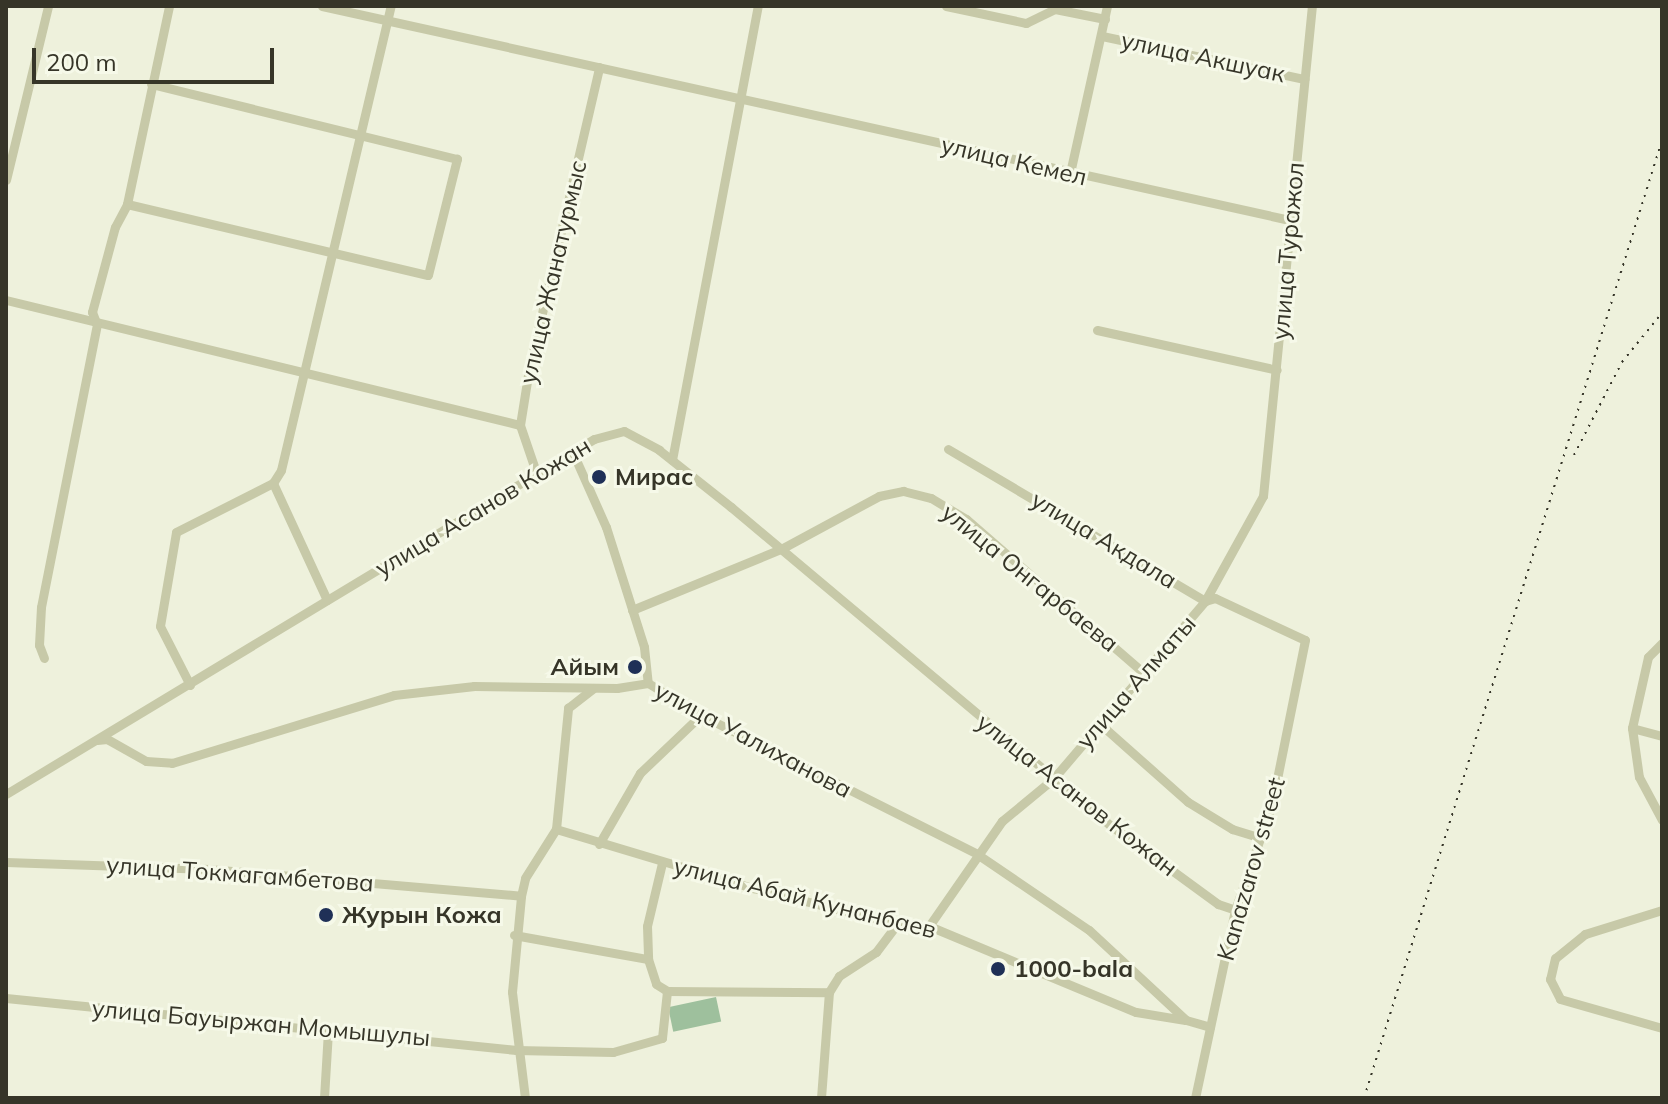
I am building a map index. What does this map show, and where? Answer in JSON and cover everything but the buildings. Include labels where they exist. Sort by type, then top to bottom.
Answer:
[{"type":"street","points":[[6,180],[48,6]]},
{"type":"street","points":[[44,658],[39,645],[41,607],[97,325],[92,312],[115,227],[127,204],[169,6]]},
{"type":"street","name":"улица Кемел","points":[[322,6],[1290,220]]},
{"type":"street","points":[[190,685],[160,626],[176,532],[273,483],[281,470],[391,6]]},
{"type":"street","points":[[672,460],[738,98],[758,6]]},
{"type":"street","name":"улица Акшуак","points":[[946,6],[1026,23],[1055,9],[1105,19]]},
{"type":"street","points":[[1070,173],[1107,6]]},
{"type":"street","name":"улица Туражол","points":[[1263,496],[1312,6]]},
{"type":"street","name":"улица Акшуак","points":[[1102,36],[1304,79]]},
{"type":"street","name":"улица Жанатурмыс","points":[[520,425],[599,67]]},
{"type":"street","points":[[127,204],[428,275],[457,159],[151,84]]},
{"type":"street","points":[[6,300],[97,325],[520,425],[537,475]]},
{"type":"street","points":[[1097,330],[1277,370]]},
{"type":"street","name":"улица Асанов Кожан","points":[[6,794],[573,453],[624,431],[672,460],[1053,779],[1218,904],[1235,910]]},
{"type":"street","name":"улица Акдала","points":[[948,449],[1205,601],[1215,598],[1305,640]]},
{"type":"street","points":[[573,453],[606,527],[648,663],[648,683]]},
{"type":"street","points":[[273,483],[327,600]]},
{"type":"street","name":"улица Онгарбаева","points":[[632,610],[781,549],[879,496],[903,491],[931,498],[966,519],[1145,674]]},
{"type":"street","name":"улица Алматы","points":[[929,926],[1002,821],[1053,779],[1205,601],[1263,496]]},
{"type":"street","name":"Kanazarov street","points":[[1195,1098],[1235,910],[1272,804],[1305,640]]},
{"type":"street","points":[[1662,643],[1648,657],[1632,728],[1639,777],[1662,820]]},
{"type":"street","name":"улица Уалиханова","points":[[96,740],[107,739],[146,761],[172,763],[394,695],[474,686],[594,688],[648,683],[701,715],[977,854],[1089,930],[1186,1020],[1210,1027]]},
{"type":"street","points":[[525,1098],[516,1050],[514,935],[525,878],[556,829],[563,725],[568,708],[594,688]]},
{"type":"street","points":[[599,844],[640,773],[701,715]]},
{"type":"street","points":[[1099,723],[1188,802],[1232,829],[1259,837]]},
{"type":"street","points":[[1632,728],[1662,736]]},
{"type":"street","name":"улица Абай Кунанбаев","points":[[556,829],[662,863],[897,924],[929,926],[1136,1012],[1186,1020]]},
{"type":"street","name":"улица Токмагамбетова","points":[[6,862],[209,869],[521,896]]},
{"type":"street","points":[[662,863],[647,926],[648,959],[656,984],[667,991],[829,992]]},
{"type":"street","points":[[1662,910],[1585,934],[1562,952],[1550,979],[1560,999],[1662,1028]]},
{"type":"street","points":[[821,1098],[829,992],[839,976],[876,952],[897,924]]},
{"type":"street","points":[[514,935],[648,959]]},
{"type":"street","name":"улица Бауыржан Момышулы","points":[[6,998],[516,1050],[613,1052],[655,1044],[663,1031],[667,991]]},
{"type":"street","points":[[324,1098],[328,1030]]},
{"type":"green space","points":[[716,997],[721,1021],[673,1032],[668,1007]]},
{"type":"railway","points":[[1364,1098],[1662,140]]},
{"type":"railway","points":[[1574,455],[1622,362],[1662,313]]},
{"type":"place","name":"Мирас","points":[[599,477]]},
{"type":"place","name":"Айым","points":[[635,667]]},
{"type":"place","name":"Журын Кожа","points":[[326,915]]},
{"type":"place","name":"1000-bala","points":[[998,969]]}]
